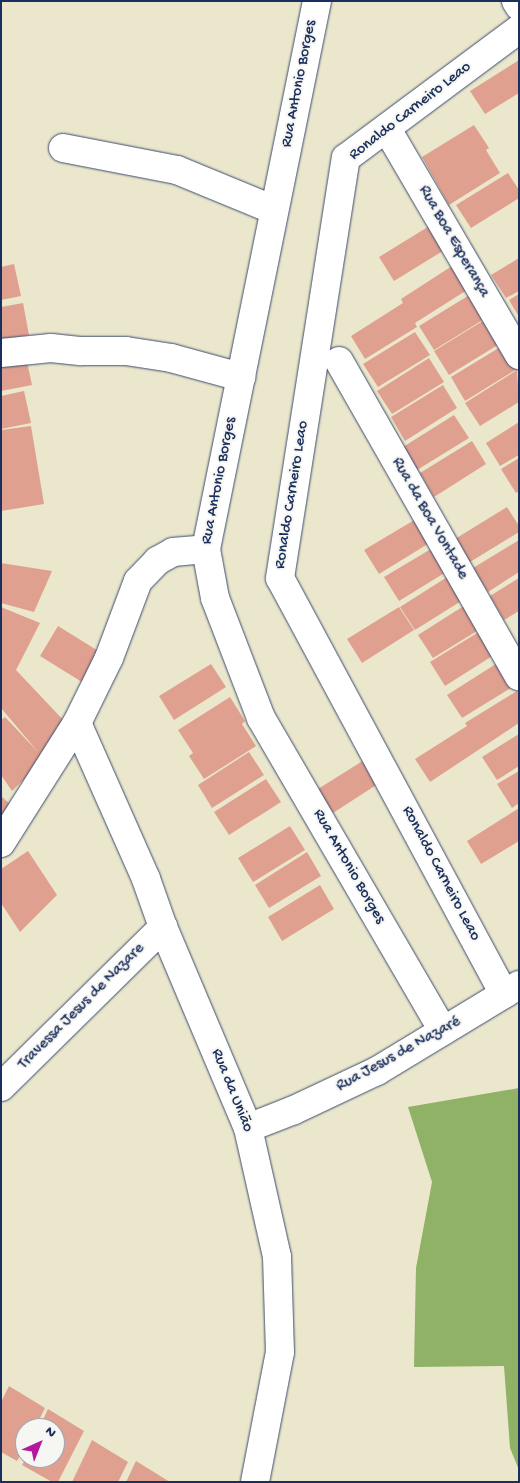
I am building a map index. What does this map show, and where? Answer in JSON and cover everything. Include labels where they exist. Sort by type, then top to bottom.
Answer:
[{"type":"street","name":"Rua Antonio Borges","points":[[317,1],[206,549],[215,598],[261,718],[443,1031]]},
{"type":"street","points":[[516,1],[519,6]]},
{"type":"street","name":"Ronaldo Carneiro Leao","points":[[511,990],[280,578],[346,158],[519,29]]},
{"type":"street","name":"Rua Boa Esperança","points":[[387,129],[519,355]]},
{"type":"street","points":[[63,148],[177,170],[274,210]]},
{"type":"street","points":[[1,353],[36,348],[126,351],[171,358],[241,377]]},
{"type":"street","name":"Rua da Boa Vontade","points":[[339,361],[519,676]]},
{"type":"street","points":[[1,843],[77,723],[109,658],[138,581],[157,562],[173,552],[206,549]]},
{"type":"street","name":"Rua da União","points":[[77,723],[146,879],[163,926],[248,1128],[277,1257],[280,1352],[256,1482]]},
{"type":"street","name":"Travessa Jesus de Nazare","points":[[1,1087],[163,926]]},
{"type":"street","name":"Rua Jesus de Nazaré","points":[[248,1128],[294,1110],[377,1071],[511,990]]},
{"type":"green space","points":[[519,1088],[519,1470],[510,1448],[504,1366],[414,1367],[416,1268],[432,1182],[408,1107]]},
{"type":"building","points":[[519,60],[519,93],[485,114],[470,91]]},
{"type":"building","points":[[474,125],[489,148],[486,150],[500,173],[449,205],[422,157]]},
{"type":"building","points":[[508,173],[519,190],[519,198],[471,228],[456,205]]},
{"type":"building","points":[[431,225],[446,249],[394,281],[379,257]]},
{"type":"building","points":[[519,258],[519,291],[506,298],[491,275]]},
{"type":"building","points":[[14,264],[21,296],[1,300],[1,267]]},
{"type":"building","points":[[452,266],[467,290],[415,323],[417,327],[365,359],[351,336],[403,303],[401,299]]},
{"type":"building","points":[[471,294],[486,318],[434,350],[419,326]]},
{"type":"building","points":[[519,294],[519,317],[509,300]]},
{"type":"building","points":[[23,303],[29,335],[1,340],[1,307]]},
{"type":"building","points":[[486,319],[501,343],[449,375],[434,351]]},
{"type":"building","points":[[415,332],[430,355],[378,387],[363,364]]},
{"type":"building","points":[[502,346],[517,369],[465,401],[451,377]]},
{"type":"building","points":[[25,353],[32,385],[1,391],[1,358]]},
{"type":"building","points":[[429,358],[444,382],[392,414],[377,391]]},
{"type":"building","points":[[517,370],[519,402],[480,426],[465,403]]},
{"type":"building","points":[[443,385],[457,408],[405,441],[391,417]]},
{"type":"building","points":[[24,391],[31,423],[1,429],[1,396]]},
{"type":"building","points":[[454,415],[469,438],[417,470],[403,447]]},
{"type":"building","points":[[519,422],[519,455],[500,466],[486,443]]},
{"type":"building","points":[[31,426],[44,504],[1,511],[1,430]]},
{"type":"building","points":[[472,441],[486,464],[434,497],[420,473]]},
{"type":"building","points":[[519,458],[519,491],[516,493],[501,469]]},
{"type":"building","points":[[507,507],[519,526],[519,532],[470,562],[455,539]]},
{"type":"building","points":[[416,519],[431,542],[379,574],[364,550]]},
{"type":"building","points":[[519,540],[519,572],[488,592],[473,568]]},
{"type":"building","points":[[436,546],[451,569],[399,601],[384,577]]},
{"type":"building","points":[[1,563],[52,571],[34,612],[1,603]]},
{"type":"building","points":[[452,574],[466,598],[415,630],[400,607]]},
{"type":"building","points":[[519,578],[519,611],[504,620],[490,596]]},
{"type":"building","points":[[470,602],[485,626],[433,658],[418,635]]},
{"type":"building","points":[[1,607],[40,623],[16,670],[67,724],[45,759],[12,791],[1,775],[1,720],[5,717],[39,753],[1,708]]},
{"type":"building","points":[[399,607],[414,630],[362,663],[347,639]]},
{"type":"building","points":[[58,626],[108,657],[90,687],[40,656]]},
{"type":"building","points":[[482,630],[497,653],[445,686],[430,662]]},
{"type":"building","points":[[499,662],[514,686],[462,718],[447,695]]},
{"type":"building","points":[[211,664],[226,687],[174,720],[159,696]]},
{"type":"building","points":[[517,691],[519,695],[519,723],[430,782],[415,759],[467,726],[465,723]]},
{"type":"building","points":[[230,697],[245,721],[242,724],[256,746],[204,779],[189,756],[193,753],[178,730]]},
{"type":"building","points":[[519,734],[519,766],[497,780],[482,757]]},
{"type":"building","points":[[249,752],[264,775],[212,808],[198,785]]},
{"type":"building","points":[[369,757],[384,780],[333,813],[318,789]]},
{"type":"building","points":[[519,771],[519,803],[512,808],[497,784]]},
{"type":"building","points":[[266,779],[281,802],[229,835],[214,812]]},
{"type":"building","points":[[1,796],[11,805],[1,815]]},
{"type":"building","points":[[519,808],[519,841],[481,864],[467,841]]},
{"type":"building","points":[[290,826],[305,850],[253,882],[238,858]]},
{"type":"building","points":[[28,851],[57,895],[20,932],[1,903],[1,869]]},
{"type":"building","points":[[307,852],[321,876],[269,908],[255,885]]},
{"type":"building","points":[[320,885],[334,909],[282,941],[268,917]]},
{"type":"building","points":[[9,1386],[45,1408],[40,1418],[15,1418],[15,1460],[1,1452],[1,1402]]},
{"type":"building","points":[[48,1409],[63,1418],[44,1418]]},
{"type":"building","points":[[65,1419],[84,1431],[58,1482],[52,1482],[27,1468],[65,1468]]},
{"type":"building","points":[[92,1440],[128,1462],[118,1482],[72,1482]]},
{"type":"building","points":[[136,1461],[170,1482],[126,1482]]}]
